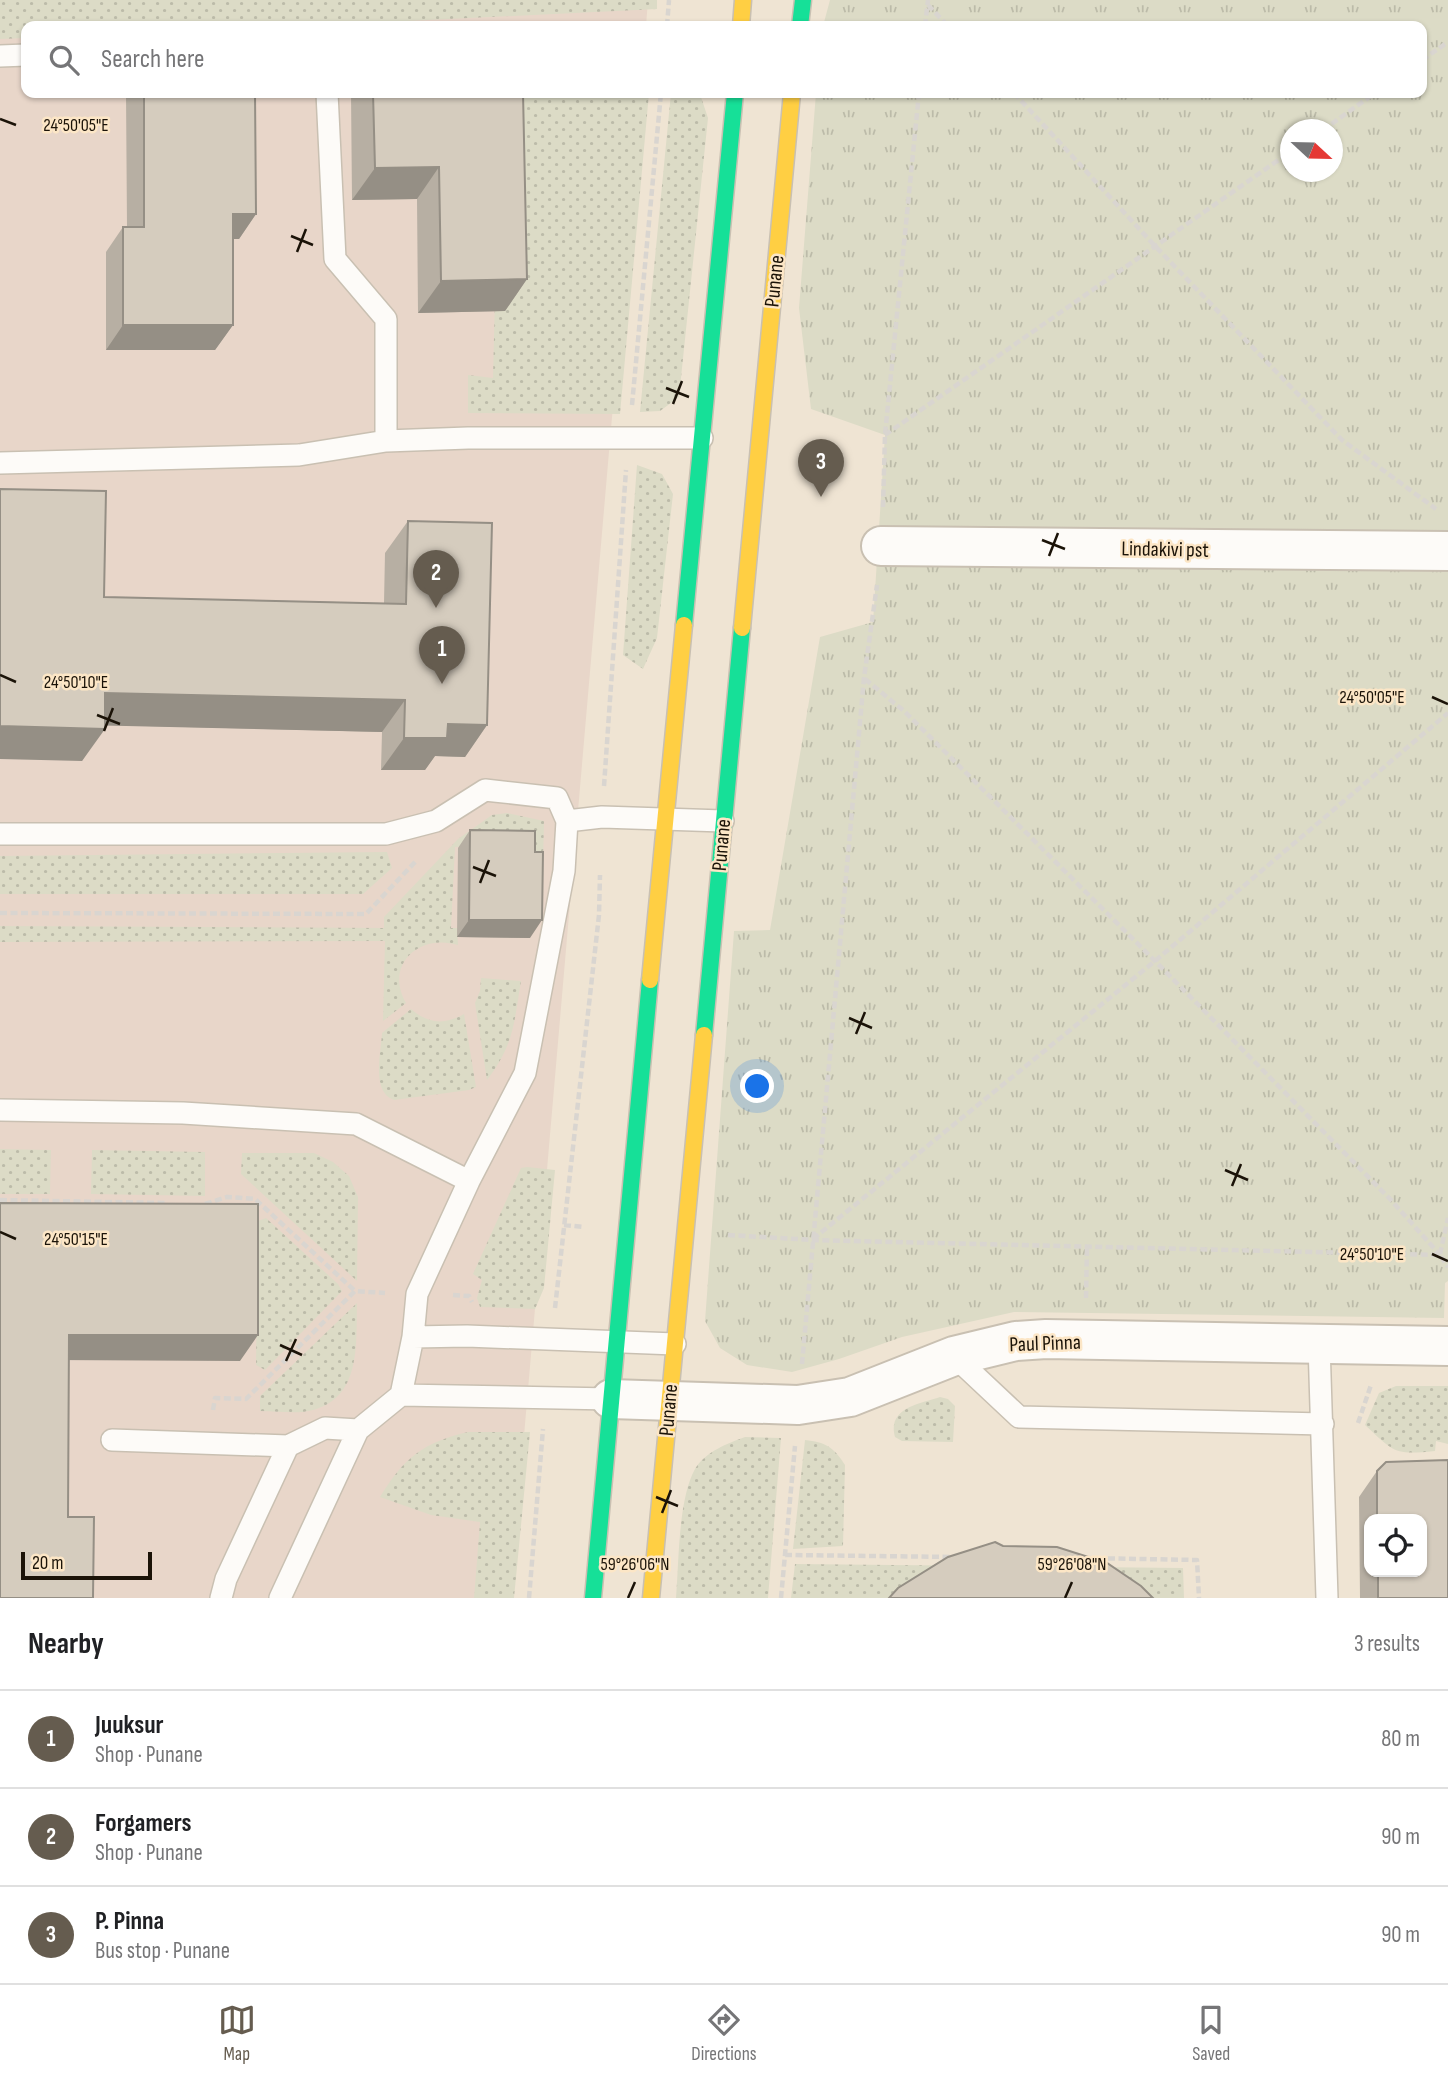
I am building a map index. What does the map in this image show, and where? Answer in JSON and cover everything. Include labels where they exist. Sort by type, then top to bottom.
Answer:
[{"type":"main road","points":[[741,21],[743,0]]},
{"type":"main road","points":[[801,21],[803,0]]},
{"type":"main road","points":[[593,1598],[735,98]]},
{"type":"main road","name":"Punane","points":[[651,1598],[793,98]]},
{"type":"street","name":"Lindakivi pst","points":[[881,546],[1448,551]]},
{"type":"street","name":"Paul Pinna","points":[[611,1399],[798,1405],[850,1397],[954,1356],[1016,1341],[1046,1339],[1448,1346]]},
{"type":"lane","points":[[0,56],[21,55]]},
{"type":"lane","points":[[327,98],[335,259],[386,319],[386,441]]},
{"type":"lane","points":[[0,463],[299,455],[386,441],[468,438],[702,438]]},
{"type":"lane","points":[[0,834],[386,834],[436,821],[485,790],[558,799],[567,821],[564,871],[526,1073],[469,1181],[417,1294],[413,1337],[401,1395],[358,1430],[280,1598]]},
{"type":"lane","points":[[567,821],[602,817],[723,821]]},
{"type":"lane","points":[[0,1110],[183,1113],[356,1124],[469,1181]]},
{"type":"lane","points":[[413,1337],[467,1336],[675,1343]]},
{"type":"lane","points":[[1319,1344],[1327,1598]]},
{"type":"lane","points":[[954,1356],[1019,1417],[1323,1424]]},
{"type":"lane","points":[[401,1395],[611,1399]]},
{"type":"lane","points":[[112,1440],[288,1446],[325,1428],[358,1430]]},
{"type":"lane","points":[[221,1598],[226,1579],[288,1446]]},
{"type":"path","points":[[667,21],[669,0]]},
{"type":"path","points":[[926,21],[928,3]]},
{"type":"path","points":[[928,3],[944,21]]},
{"type":"path","points":[[1427,57],[1448,42]]},
{"type":"path","points":[[813,1240],[864,678],[881,546],[885,435],[919,98]]},
{"type":"path","points":[[1019,98],[1155,246],[1342,440],[1440,512]]},
{"type":"path","points":[[1339,119],[1369,98]]},
{"type":"path","points":[[885,435],[1280,159]]},
{"type":"path","points":[[864,678],[904,711],[1156,961],[1391,1200],[1448,1267]]},
{"type":"path","points":[[813,1240],[1156,961],[1448,713]]},
{"type":"path","points":[[0,913],[366,914],[421,857]]},
{"type":"path","points":[[192,1204],[206,1204],[227,1197],[255,1199],[355,1291],[469,1296],[476,1311]]},
{"type":"path","points":[[0,1200],[179,1204]]},
{"type":"path","points":[[1440,1255],[1448,1218]]},
{"type":"path","points":[[564,1225],[583,1227]]},
{"type":"path","points":[[724,1235],[813,1240],[1440,1255]]},
{"type":"path","points":[[206,1443],[215,1398],[246,1399],[355,1291]]},
{"type":"path","points":[[785,1555],[963,1557]]},
{"type":"path","points":[[1073,1558],[1197,1560],[1199,1598]]},
{"type":"shaded area","points":[[0,0],[648,0],[646,21],[21,21],[21,98],[640,98],[510,1598],[0,1598]]},
{"type":"green space","points":[[0,0],[657,0],[657,9],[408,21],[21,21],[21,38],[0,39]]},
{"type":"green space","points":[[830,0],[1448,0],[1448,1281],[1445,1283],[1444,1318],[1014,1312],[902,1337],[792,1372],[747,1365],[720,1348],[705,1321],[734,931],[770,930],[820,637],[873,622],[885,435],[811,409],[799,308],[816,98],[1427,98],[1427,21],[824,21]]},
{"type":"green space","points":[[500,98],[649,98],[620,414],[468,413],[468,375],[493,378]]},
{"type":"green space","points":[[671,98],[701,98],[708,118],[679,397],[660,411],[640,412]]},
{"type":"green space","points":[[637,465],[662,474],[673,494],[657,638],[643,669],[623,655]]},
{"type":"green space","points":[[507,813],[544,821],[543,864],[528,864],[528,844],[455,847],[451,928],[457,928],[458,945],[444,942],[430,944],[409,955],[399,976],[400,989],[406,1003],[383,1021],[385,941],[0,942],[0,926],[384,928],[384,917],[458,839],[492,815]]},
{"type":"green space","points":[[387,852],[392,868],[363,894],[0,894],[0,856]]},
{"type":"green space","points":[[481,978],[521,981],[508,1044],[487,1080],[475,1003]]},
{"type":"green space","points":[[411,1009],[424,1018],[437,1021],[450,1020],[464,1014],[476,1087],[394,1100],[387,1096],[382,1089],[379,1071],[382,1033]]},
{"type":"green space","points":[[0,1149],[51,1150],[50,1194],[0,1194]]},
{"type":"green space","points":[[92,1150],[205,1152],[205,1196],[91,1194]]},
{"type":"green space","points":[[242,1153],[314,1153],[333,1162],[349,1176],[358,1197],[357,1281],[241,1174]]},
{"type":"green space","points":[[521,1168],[555,1170],[544,1288],[535,1309],[480,1307],[477,1298],[482,1280],[473,1274]]},
{"type":"green space","points":[[266,1218],[338,1284],[342,1291],[265,1370],[256,1365],[258,1221]]},
{"type":"green space","points":[[357,1303],[352,1371],[346,1386],[336,1398],[322,1407],[303,1412],[260,1411],[260,1396]]},
{"type":"green space","points":[[1396,1386],[1448,1386],[1448,1444],[1436,1441],[1435,1451],[1403,1452],[1390,1447],[1365,1425],[1379,1393]]},
{"type":"green space","points":[[940,1397],[948,1399],[955,1406],[953,1442],[902,1441],[895,1437],[894,1427],[900,1413],[914,1405]]},
{"type":"green space","points":[[468,1432],[530,1432],[514,1598],[474,1598],[480,1522],[431,1515],[380,1497],[397,1472],[416,1454],[438,1441]]},
{"type":"green space","points":[[745,1437],[781,1438],[768,1598],[676,1598],[682,1514],[689,1482],[699,1463],[711,1453]]},
{"type":"green space","points":[[805,1440],[828,1446],[845,1465],[843,1546],[793,1549]]},
{"type":"green space","points":[[795,1564],[1183,1568],[1184,1598],[791,1598]]},
{"type":"building","points":[[144,98],[255,98],[256,214],[233,214],[233,325],[123,325],[123,227],[144,227]]},
{"type":"building","points":[[373,98],[523,98],[527,279],[441,281],[439,167],[375,168]]},
{"type":"building","points":[[0,489],[106,491],[104,597],[406,604],[408,521],[492,523],[487,725],[448,724],[447,738],[404,738],[405,700],[105,693],[105,729],[0,726]]},
{"type":"building","points":[[470,830],[535,831],[535,852],[543,852],[542,920],[469,920]]},
{"type":"building","points":[[0,1203],[258,1204],[258,1335],[69,1335],[68,1517],[94,1517],[93,1598],[0,1598]]},
{"type":"building","points":[[1448,1460],[1448,1598],[1378,1598],[1378,1577],[1427,1577],[1427,1514],[1377,1514],[1377,1471],[1386,1462]]},
{"type":"building","points":[[995,1542],[1003,1546],[1057,1547],[1107,1563],[1141,1586],[1153,1598],[889,1598],[898,1588],[948,1557]]},
{"type":"traffic: fast","points":[[801,21],[803,0]]},
{"type":"traffic: fast","points":[[684,625],[735,98]]},
{"type":"traffic: fast","points":[[704,1035],[742,628]]},
{"type":"traffic: fast","points":[[593,1598],[650,980]]},
{"type":"traffic: slow","points":[[741,21],[743,0]]},
{"type":"traffic: slow","points":[[742,628],[792,98]]},
{"type":"traffic: slow","points":[[650,980],[684,625]]},
{"type":"traffic: slow","points":[[651,1598],[704,1035]]},
{"type":"place","name":"P. Pinna","points":[[821,497]]},
{"type":"place","name":"Forgamers","points":[[436,608]]},
{"type":"place","name":"Juuksur","points":[[442,684]]}]
